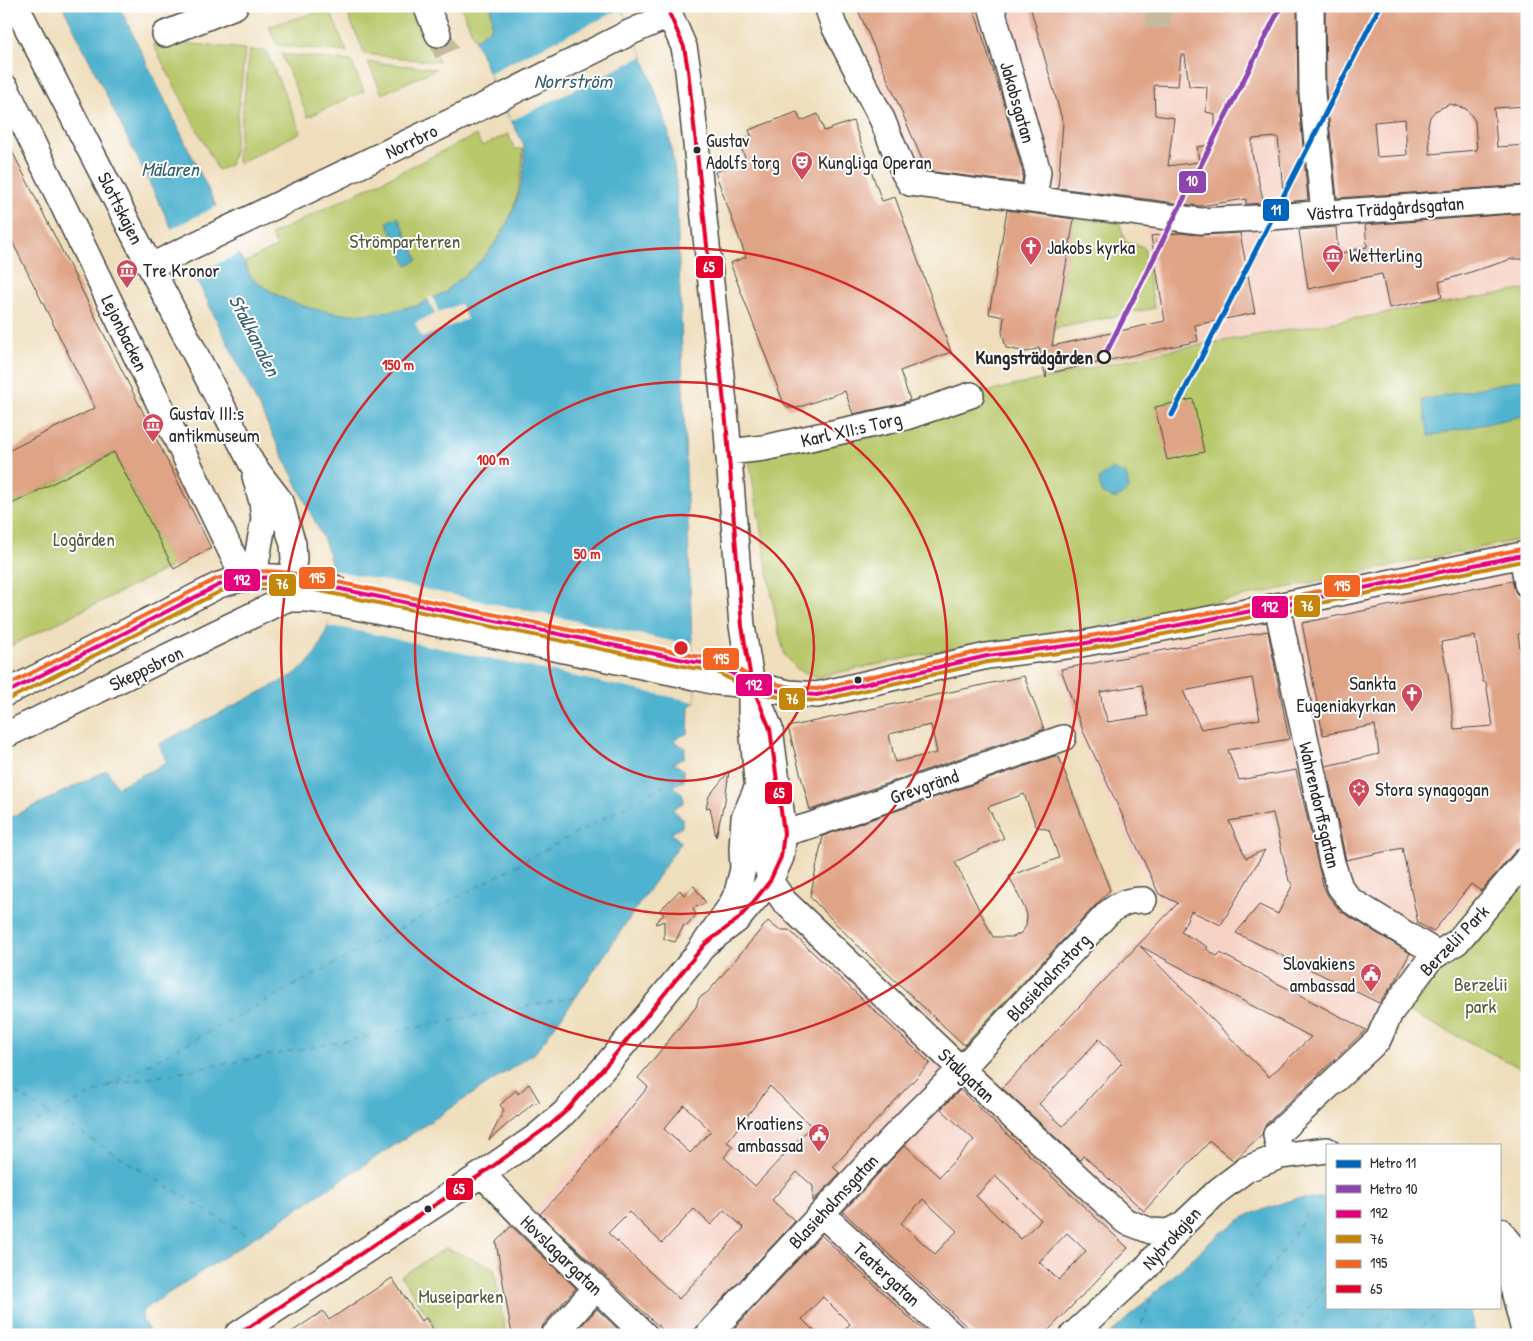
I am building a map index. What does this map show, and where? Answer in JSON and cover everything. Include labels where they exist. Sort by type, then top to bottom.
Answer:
[{"type":"street","name":"Slottskajen","points":[[16,6],[252,464],[281,502],[292,544],[294,560],[310,593]]},
{"type":"street","points":[[171,31],[235,6]]},
{"type":"street","points":[[426,6],[438,34]]},
{"type":"street","name":"Västra Trädgårdsgatan","points":[[827,6],[834,26],[879,113],[910,183],[1200,221],[1527,199]]},
{"type":"street","name":"Jakobsgatan","points":[[991,6],[1038,172],[1034,199]]},
{"type":"street","points":[[1311,6],[1312,93],[1324,213]]},
{"type":"street","name":"Norrbro","points":[[151,266],[500,98],[632,32],[669,11]]},
{"type":"street","points":[[669,11],[684,47],[688,70],[728,452],[742,626],[752,685],[770,730],[784,833],[781,857],[770,881],[737,920],[705,944]]},
{"type":"street","name":"Lejonbacken","points":[[6,88],[251,577]]},
{"type":"street","name":"Karl XII:s Torg","points":[[728,452],[764,448],[906,417],[971,395]]},
{"type":"street","name":"Slottskajen","points":[[251,577],[256,564],[264,519],[262,502],[252,464]]},
{"type":"street","points":[[6,694],[219,585],[251,577],[269,588],[310,593],[694,669],[716,682],[752,685],[789,693],[816,695],[987,656],[1080,644],[1525,555],[1527,584]]},
{"type":"street","name":"Skeppsbron","points":[[6,735],[310,593]]},
{"type":"street","name":"Wahrendorffsgatan","points":[[1277,606],[1332,863],[1340,887],[1350,900],[1438,954]]},
{"type":"street","points":[[752,685],[750,713],[756,788],[763,848],[770,881]]},
{"type":"street","name":"Grevgränd","points":[[784,833],[1063,738]]},
{"type":"street","points":[[237,1335],[482,1174],[537,1136],[564,1113],[609,1062],[705,944],[730,907],[737,893],[743,869],[744,818],[756,788]]},
{"type":"street","name":"Berzelii Park","points":[[1280,1156],[1276,1136],[1378,1040],[1390,1013],[1431,958],[1457,942],[1527,859]]},
{"type":"street","name":"Stallgatan","points":[[770,881],[784,901],[960,1069],[1125,1221],[1151,1231],[1168,1232],[1182,1224]]},
{"type":"street","name":"Blasieholmstorg","points":[[960,1069],[1108,913],[1119,905],[1131,900],[1144,900]]},
{"type":"street","name":"Blasieholmsgatan","points":[[708,1335],[926,1102],[960,1069]]},
{"type":"street","name":"Nybrokajen","points":[[1073,1335],[1147,1267],[1182,1224],[1219,1190],[1247,1170],[1280,1156],[1326,1150]]},
{"type":"street","name":"Hovslagargatan","points":[[482,1174],[522,1216],[645,1335]]},
{"type":"street","name":"Teatergatan","points":[[822,1214],[952,1335]]},
{"type":"street","points":[[1500,1231],[1519,1253],[1512,1262],[1526,1335]]},
{"type":"street","points":[[1512,1262],[1527,1295]]},
{"type":"street","points":[[554,1335],[596,1288]]},
{"type":"shaded area","points":[[850,6],[1527,6],[1527,289],[1165,351],[1142,205],[918,177]]},
{"type":"shaded area","points":[[1527,571],[1527,851],[1482,896],[1473,890],[1436,938],[1368,1039],[1235,1162],[1210,1143],[1144,1219],[1132,1212],[995,1092],[1164,908],[1147,882],[1078,734],[1057,666],[1088,657]]},
{"type":"shaded area","points":[[777,913],[948,1066],[704,1335],[664,1335],[534,1212]]},
{"type":"shaded area","points":[[961,1079],[1137,1246],[1048,1335],[715,1335]]},
{"type":"green space","points":[[344,6],[416,6],[439,62],[365,54]]},
{"type":"green space","points":[[461,6],[491,6],[492,27],[475,40]]},
{"type":"green space","points":[[329,9],[347,52],[277,45],[269,26]]},
{"type":"green space","points":[[161,41],[245,49],[234,152],[230,165],[218,170],[153,44]]},
{"type":"green space","points":[[250,50],[266,51],[301,132],[239,163],[237,157]]},
{"type":"green space","points":[[281,54],[351,61],[364,91],[308,117]]},
{"type":"green space","points":[[368,62],[428,68],[436,69],[382,94]]},
{"type":"green space","name":"Strömparterren","points":[[508,134],[515,149],[523,149],[518,193],[512,212],[494,244],[466,274],[448,288],[448,291],[414,307],[375,314],[337,314],[300,305],[283,298],[266,288],[250,275],[245,262],[277,247],[271,235],[476,135],[482,146]]},
{"type":"green space","points":[[1074,218],[1120,223],[1125,242],[1144,247],[1154,308],[1054,329]]},
{"type":"green space","name":"Kungsträdgården","points":[[1527,289],[1527,538],[1044,638],[979,643],[817,677],[798,670],[785,655],[777,626],[747,447],[1165,351]]},
{"type":"green space","name":"Logården","points":[[114,452],[173,566],[6,648],[6,507]]},
{"type":"green space","name":"Berzelii park","points":[[1527,872],[1527,1071],[1407,1011],[1448,963],[1446,960]]},
{"type":"green space","name":"Museiparken","points":[[446,1248],[494,1268],[506,1335],[441,1335],[401,1276]]},
{"type":"water","points":[[63,6],[119,6],[251,278],[277,295],[309,308],[343,314],[361,314],[414,307],[448,291],[448,288],[481,261],[502,233],[520,191],[523,176],[524,147],[505,110],[475,40],[492,27],[491,6],[620,6],[643,56],[668,129],[676,179],[695,702],[689,706],[688,733],[673,740],[685,748],[684,758],[673,763],[684,770],[684,781],[672,786],[683,794],[683,803],[672,809],[682,818],[682,827],[671,833],[681,842],[576,997],[535,1053],[143,1310],[142,1317],[151,1335],[6,1335],[6,820],[107,770],[117,787],[167,763],[159,744],[292,676],[302,669],[317,651],[329,621],[332,605],[332,572],[324,540]]},
{"type":"water","points":[[398,217],[418,260],[407,265],[387,222]]},
{"type":"water","points":[[1527,378],[1527,415],[1429,436],[1422,400]]},
{"type":"water","points":[[1111,469],[1126,474],[1129,489],[1117,499],[1102,494],[1099,479]]},
{"type":"water","points":[[1326,1198],[1326,1308],[1469,1308],[1475,1335],[1109,1335],[1220,1233],[1248,1215],[1294,1199]]},
{"type":"pier","points":[[621,9],[643,56],[511,121],[489,73]]},
{"type":"pier","points":[[217,206],[240,253],[194,275],[171,229]]},
{"type":"pier","points":[[432,296],[439,312],[460,304],[467,319],[422,338],[415,323],[435,314],[428,298]]},
{"type":"pier","points":[[333,570],[676,642],[692,643],[695,702],[344,628],[328,627],[332,602]]},
{"type":"building","points":[[869,6],[973,6],[1023,173],[1022,183],[927,171],[858,10]]},
{"type":"building","points":[[1030,6],[1297,6],[1298,94],[1308,200],[1284,202],[1278,137],[1252,139],[1252,154],[1264,203],[1246,204],[1246,199],[1200,206],[1058,188],[1063,123]],"holes":[[[1181,55],[1185,55],[1189,86],[1207,87],[1206,112],[1215,114],[1215,144],[1197,147],[1199,162],[1168,166],[1174,118],[1155,115],[1154,85],[1178,86]]]},
{"type":"building","points":[[1325,6],[1527,6],[1527,106],[1494,108],[1497,147],[1527,145],[1527,185],[1337,198],[1326,92]],"holes":[[[1450,104],[1466,109],[1475,121],[1477,150],[1430,154],[1428,125],[1430,117],[1435,111]],[[1405,119],[1407,155],[1377,157],[1374,122]]]},
{"type":"building","points":[[797,112],[801,121],[818,114],[824,131],[853,121],[882,201],[895,197],[951,352],[900,371],[910,400],[900,404],[853,414],[845,391],[797,408],[788,408],[784,404],[730,263],[746,257],[715,172],[746,160],[739,143],[752,138],[749,130]]},
{"type":"building","points":[[6,139],[211,548],[174,569],[114,452],[6,507],[6,452],[95,408],[6,229]]},
{"type":"building","points":[[1007,210],[1074,219],[1052,346],[1165,321],[1151,236],[1180,233],[1201,235],[1240,233],[1255,313],[1195,325],[1198,341],[1055,372],[1054,370],[1048,371],[1047,369],[1046,378],[1039,348],[1027,352],[1006,348],[1002,332],[1004,317],[989,314]]},
{"type":"building","points":[[1527,213],[1527,259],[1512,259],[1439,282],[1442,297],[1389,308],[1382,274],[1308,289],[1299,230],[1336,227],[1338,254],[1367,247],[1365,225]]},
{"type":"building","points":[[1193,399],[1204,452],[1167,460],[1155,407]]},
{"type":"building","points":[[1512,581],[1516,593],[1521,597],[1526,633],[1518,634],[1524,676],[1527,675],[1526,845],[1516,850],[1481,891],[1471,884],[1433,932],[1418,923],[1402,848],[1346,860],[1326,766],[1379,754],[1375,725],[1323,735],[1302,623]],"holes":[[[1475,636],[1483,682],[1486,682],[1493,726],[1454,729],[1448,675],[1441,642]]]},
{"type":"building","points":[[1268,631],[1289,739],[1228,750],[1239,780],[1296,770],[1323,885],[1328,896],[1340,911],[1410,953],[1396,980],[1379,1003],[1236,933],[1259,905],[1278,914],[1293,884],[1289,881],[1273,813],[1229,821],[1246,858],[1265,850],[1221,925],[1191,911],[1181,932],[1208,947],[1206,949],[1217,956],[1220,953],[1366,1030],[1266,1124],[1262,1134],[1234,1161],[1210,1141],[1144,1211],[1086,1158],[1083,1156],[1080,1160],[1002,1088],[1178,903],[1159,894],[1083,731],[1061,669]],"holes":[[[1252,678],[1260,719],[1201,729],[1183,691]],[[1142,685],[1148,716],[1108,722],[1100,692]],[[1140,946],[1311,1037],[1269,1077]],[[1099,1039],[1122,1063],[1063,1126],[1039,1104]]]},
{"type":"building","points":[[1024,676],[1044,729],[810,810],[788,727]],"holes":[[[931,725],[937,753],[895,762],[889,734]]]},
{"type":"building","points":[[1055,756],[1059,757],[1110,890],[964,1045],[854,942],[810,897],[823,836]],"holes":[[[1024,794],[1036,826],[1049,830],[1059,858],[1009,876],[1025,909],[1027,915],[1026,926],[1021,933],[1013,937],[993,937],[955,862],[1004,838],[988,807]]]},
{"type":"building","points":[[729,771],[724,807],[716,837],[710,807],[706,808],[709,796]]},
{"type":"building","points":[[694,886],[706,903],[693,908],[696,915],[687,926],[684,925],[675,942],[664,939],[664,921],[655,923],[664,914],[659,911],[680,890],[684,895]]},
{"type":"building","points":[[768,921],[779,930],[789,930],[930,1063],[833,1167],[840,1173],[813,1201],[813,1186],[797,1172],[772,1200],[795,1221],[690,1335],[668,1335],[540,1214],[565,1188],[648,1087],[638,1078],[696,1007],[699,998],[708,992]],"holes":[[[770,1086],[811,1126],[755,1186],[724,1157],[733,1147],[727,1142]],[[684,1105],[711,1131],[690,1153],[664,1129]],[[694,1209],[711,1225],[724,1210],[744,1228],[679,1299],[608,1233],[629,1212],[662,1243]]]},
{"type":"building","points":[[529,1084],[540,1102],[532,1104],[489,1140],[504,1110],[500,1105],[516,1090],[518,1094]]},
{"type":"building","points":[[960,1090],[1128,1248],[1044,1335],[976,1335],[843,1212],[905,1145],[939,1177],[974,1140],[941,1109]],"holes":[[[995,1176],[1041,1220],[1021,1239],[976,1196]],[[923,1199],[957,1231],[935,1254],[901,1223]],[[1067,1233],[1086,1251],[1059,1280],[1039,1262]]]},
{"type":"building","points":[[511,1226],[576,1288],[543,1325],[540,1335],[512,1335],[496,1242]]},
{"type":"building","points":[[821,1235],[928,1335],[840,1335],[850,1324],[823,1297],[802,1319],[818,1335],[728,1335]]},
{"type":"building","points":[[392,1278],[421,1321],[426,1318],[437,1335],[287,1335],[323,1311],[329,1320]]},
{"type":"building","points":[[597,1309],[622,1333],[620,1335],[590,1335],[581,1326]]},
{"type":"ferry route","points":[[108,1086],[684,775]]},
{"type":"ferry route","points":[[6,1137],[108,1086],[576,997]]},
{"type":"ferry route","points":[[6,1087],[251,1238]]},
{"type":"ferry route","points":[[1223,1335],[1320,1197]]},
{"type":"ferry route","points":[[1263,1335],[1326,1272]]},
{"type":"ferry route","points":[[1287,1335],[1326,1286]]},
{"type":"ferry route","points":[[1137,1335],[1155,1291]]},
{"type":"ferry route","points":[[1371,1335],[1396,1308]]},
{"type":"ferry route","points":[[1414,1335],[1442,1308]]},
{"type":"ferry route","points":[[1458,1335],[1473,1322]]},
{"type":"tunnel","points":[[1158,6],[1158,28]]},
{"type":"tunnel","points":[[438,34],[447,53]]},
{"type":"metro line","name":"10","points":[[1104,357],[1281,6]]},
{"type":"metro line","name":"11","points":[[1172,415],[1380,6]]},
{"type":"transit line","name":"65","points":[[237,1335],[482,1174],[564,1113],[609,1062],[705,944],[737,920],[751,905],[770,881],[781,857],[784,833],[770,729],[752,685],[742,626],[727,431],[688,70],[684,47],[668,6]]},
{"type":"transit line","name":"195","points":[[6,686],[216,579],[249,572],[269,571],[303,575],[695,656],[719,658],[754,679],[790,687],[817,689],[986,650],[1080,638],[1276,600],[1526,548]]},
{"type":"transit line","name":"192","points":[[6,693],[219,585],[260,578],[302,581],[694,662],[716,664],[752,685],[789,693],[817,695],[987,656],[1081,644],[1277,606],[1527,554]]},
{"type":"transit line","name":"76","points":[[9,699],[221,591],[251,585],[279,584],[301,587],[693,668],[714,670],[751,691],[788,699],[818,701],[988,662],[1082,650],[1278,612],[1527,560]]},
{"type":"place","name":"Gustav Adolfs torg","points":[[697,150]]},
{"type":"place","name":"Kungliga Operan","points":[[802,181]]},
{"type":"place","name":"Jakobs kyrka","points":[[1031,266]]},
{"type":"place","name":"Wetterling","points":[[1333,274]]},
{"type":"place","name":"Tre Kronor","points":[[127,289]]},
{"type":"place","name":"Kungsträdgården","points":[[1104,357]]},
{"type":"place","name":"Gustav III:s antikmuseum","points":[[153,443]]},
{"type":"place","name":"Sankta Eugeniakyrkan","points":[[1412,713]]},
{"type":"place","name":"Stora synagogan","points":[[1359,808]]},
{"type":"place","name":"Slovakiens ambassad","points":[[1371,993]]},
{"type":"place","name":"Kroatiens ambassad","points":[[819,1153]]},
{"type":"water label","name":"Norrström","points":[[573,80]]},
{"type":"water label","name":"Mälaren","points":[[170,168]]},
{"type":"water label","name":"Stallkanalen","points":[[255,335]]}]
